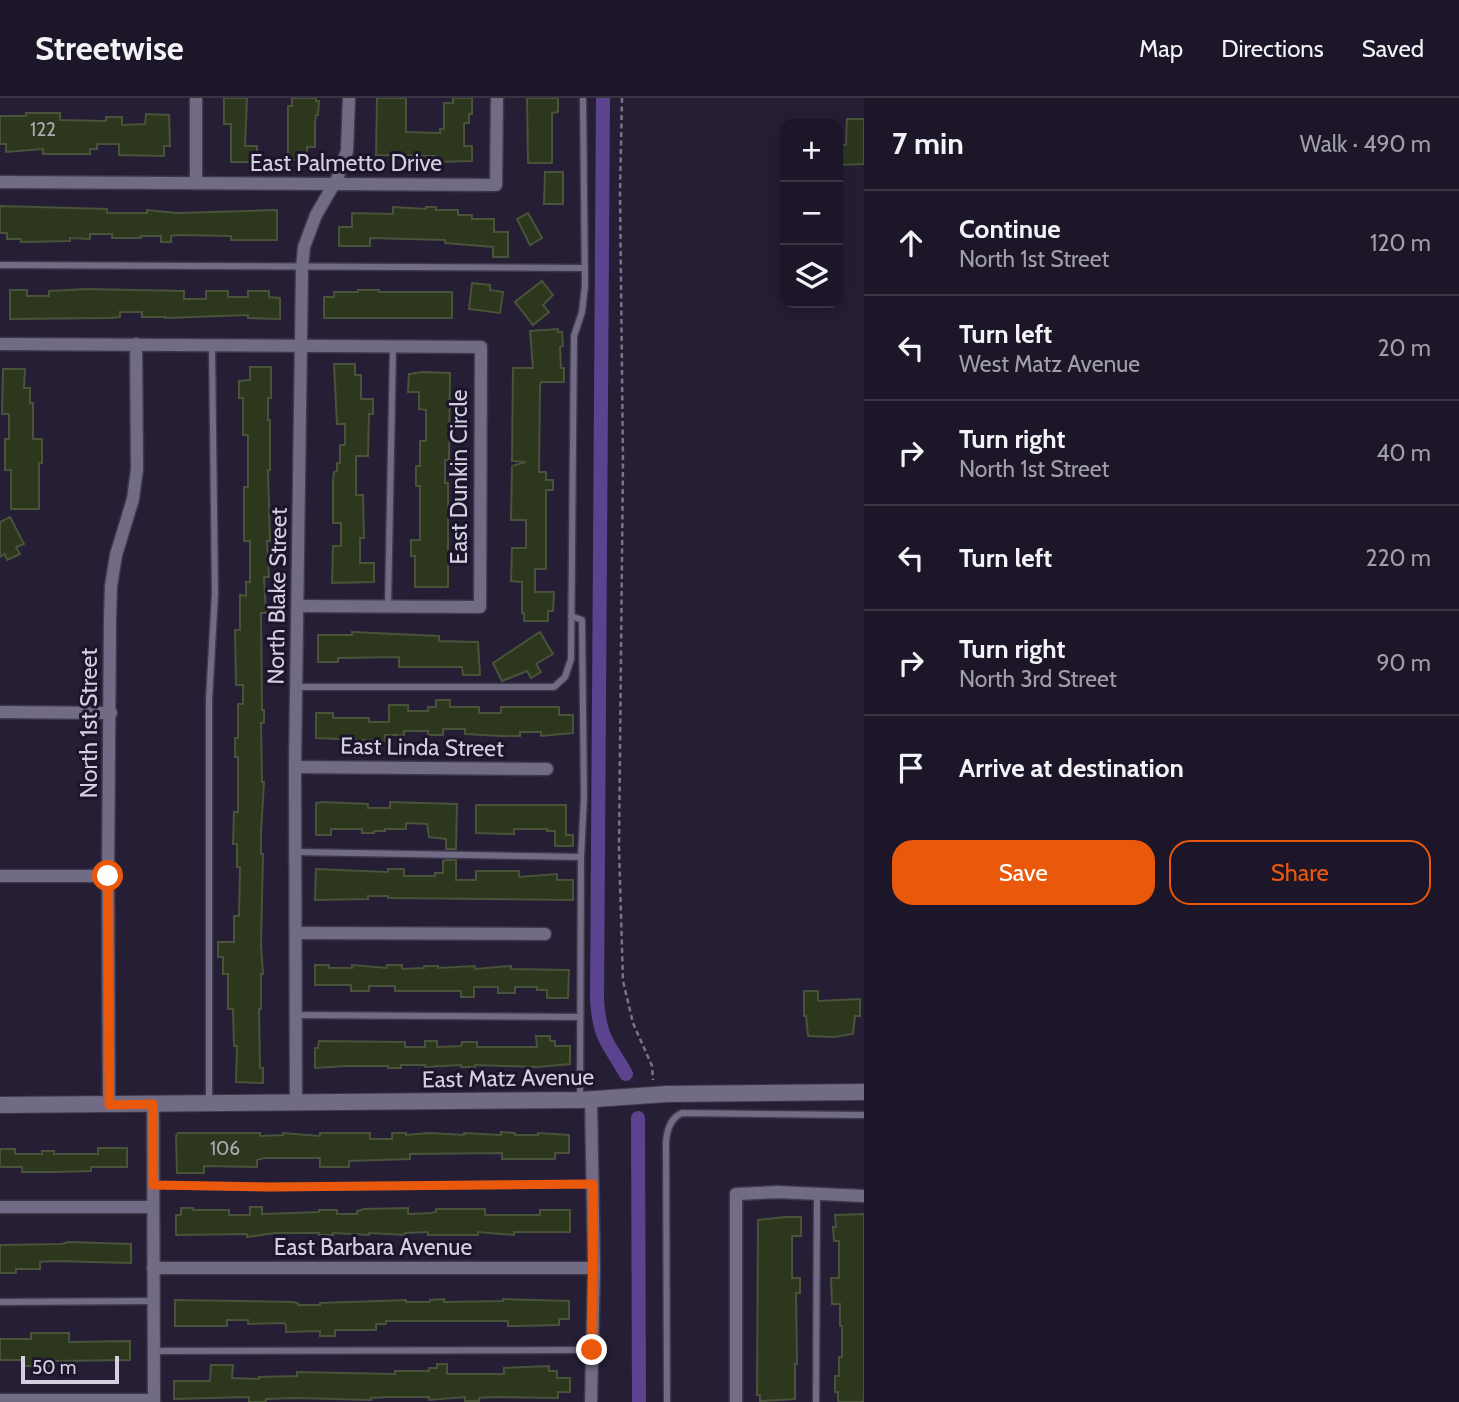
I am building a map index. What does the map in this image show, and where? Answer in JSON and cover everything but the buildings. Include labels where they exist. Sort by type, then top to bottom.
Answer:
[{"type":"street","points":[[196,98],[196,183]]},
{"type":"street","name":"North Blake Street","points":[[296,1104],[295,767],[302,268],[304,247],[316,215],[334,185],[348,151],[349,98]]},
{"type":"street","name":"East Palmetto Drive","points":[[0,182],[496,185],[497,98]]},
{"type":"street","name":"East Dunkin Circle","points":[[0,344],[481,347],[480,607],[298,606]]},
{"type":"street","name":"North 1st Street","points":[[109,1105],[111,586],[116,555],[133,499],[137,469],[136,344]]},
{"type":"street","points":[[0,712],[111,713]]},
{"type":"street","name":"East Linda Street","points":[[295,767],[547,769]]},
{"type":"street","points":[[0,876],[108,876]]},
{"type":"street","points":[[296,933],[545,934]]},
{"type":"street","name":"East Matz Avenue","points":[[0,1105],[586,1100],[654,1095],[864,1092]]},
{"type":"street","points":[[586,1100],[593,1184],[591,1402]]},
{"type":"street","points":[[0,1400],[154,1401],[153,1104]]},
{"type":"street","points":[[736,1402],[736,1194],[864,1196]]},
{"type":"street","points":[[0,1207],[153,1207]]},
{"type":"street","name":"East Barbara Avenue","points":[[153,1268],[594,1268]]},
{"type":"lane","points":[[297,687],[554,687],[565,677],[571,659],[574,336],[582,312],[584,268],[583,98]]},
{"type":"lane","points":[[0,265],[584,268]]},
{"type":"lane","points":[[209,1104],[209,700],[215,593],[212,346]]},
{"type":"lane","points":[[388,607],[393,347]]},
{"type":"lane","points":[[572,616],[582,620],[584,797],[580,1017],[586,1100]]},
{"type":"lane","points":[[296,852],[581,857]]},
{"type":"lane","points":[[296,1015],[580,1017]]},
{"type":"lane","points":[[667,1402],[666,1142],[667,1131],[675,1116],[682,1113],[864,1115]]},
{"type":"lane","points":[[153,1185],[270,1187],[593,1184]]},
{"type":"lane","points":[[816,1402],[817,1194]]},
{"type":"lane","points":[[0,1302],[153,1301]]},
{"type":"lane","points":[[154,1351],[592,1350]]},
{"type":"path","points":[[622,98],[620,191],[623,462],[619,848],[622,968],[633,1023],[652,1066],[654,1095]]},
{"type":"waterway","points":[[603,98],[597,1000],[603,1033],[626,1074]]},
{"type":"waterway","points":[[638,1118],[639,1402]]},
{"type":"route","points":[[108,876],[109,1105],[153,1104],[153,1185],[270,1187],[593,1184],[592,1350]]}]
